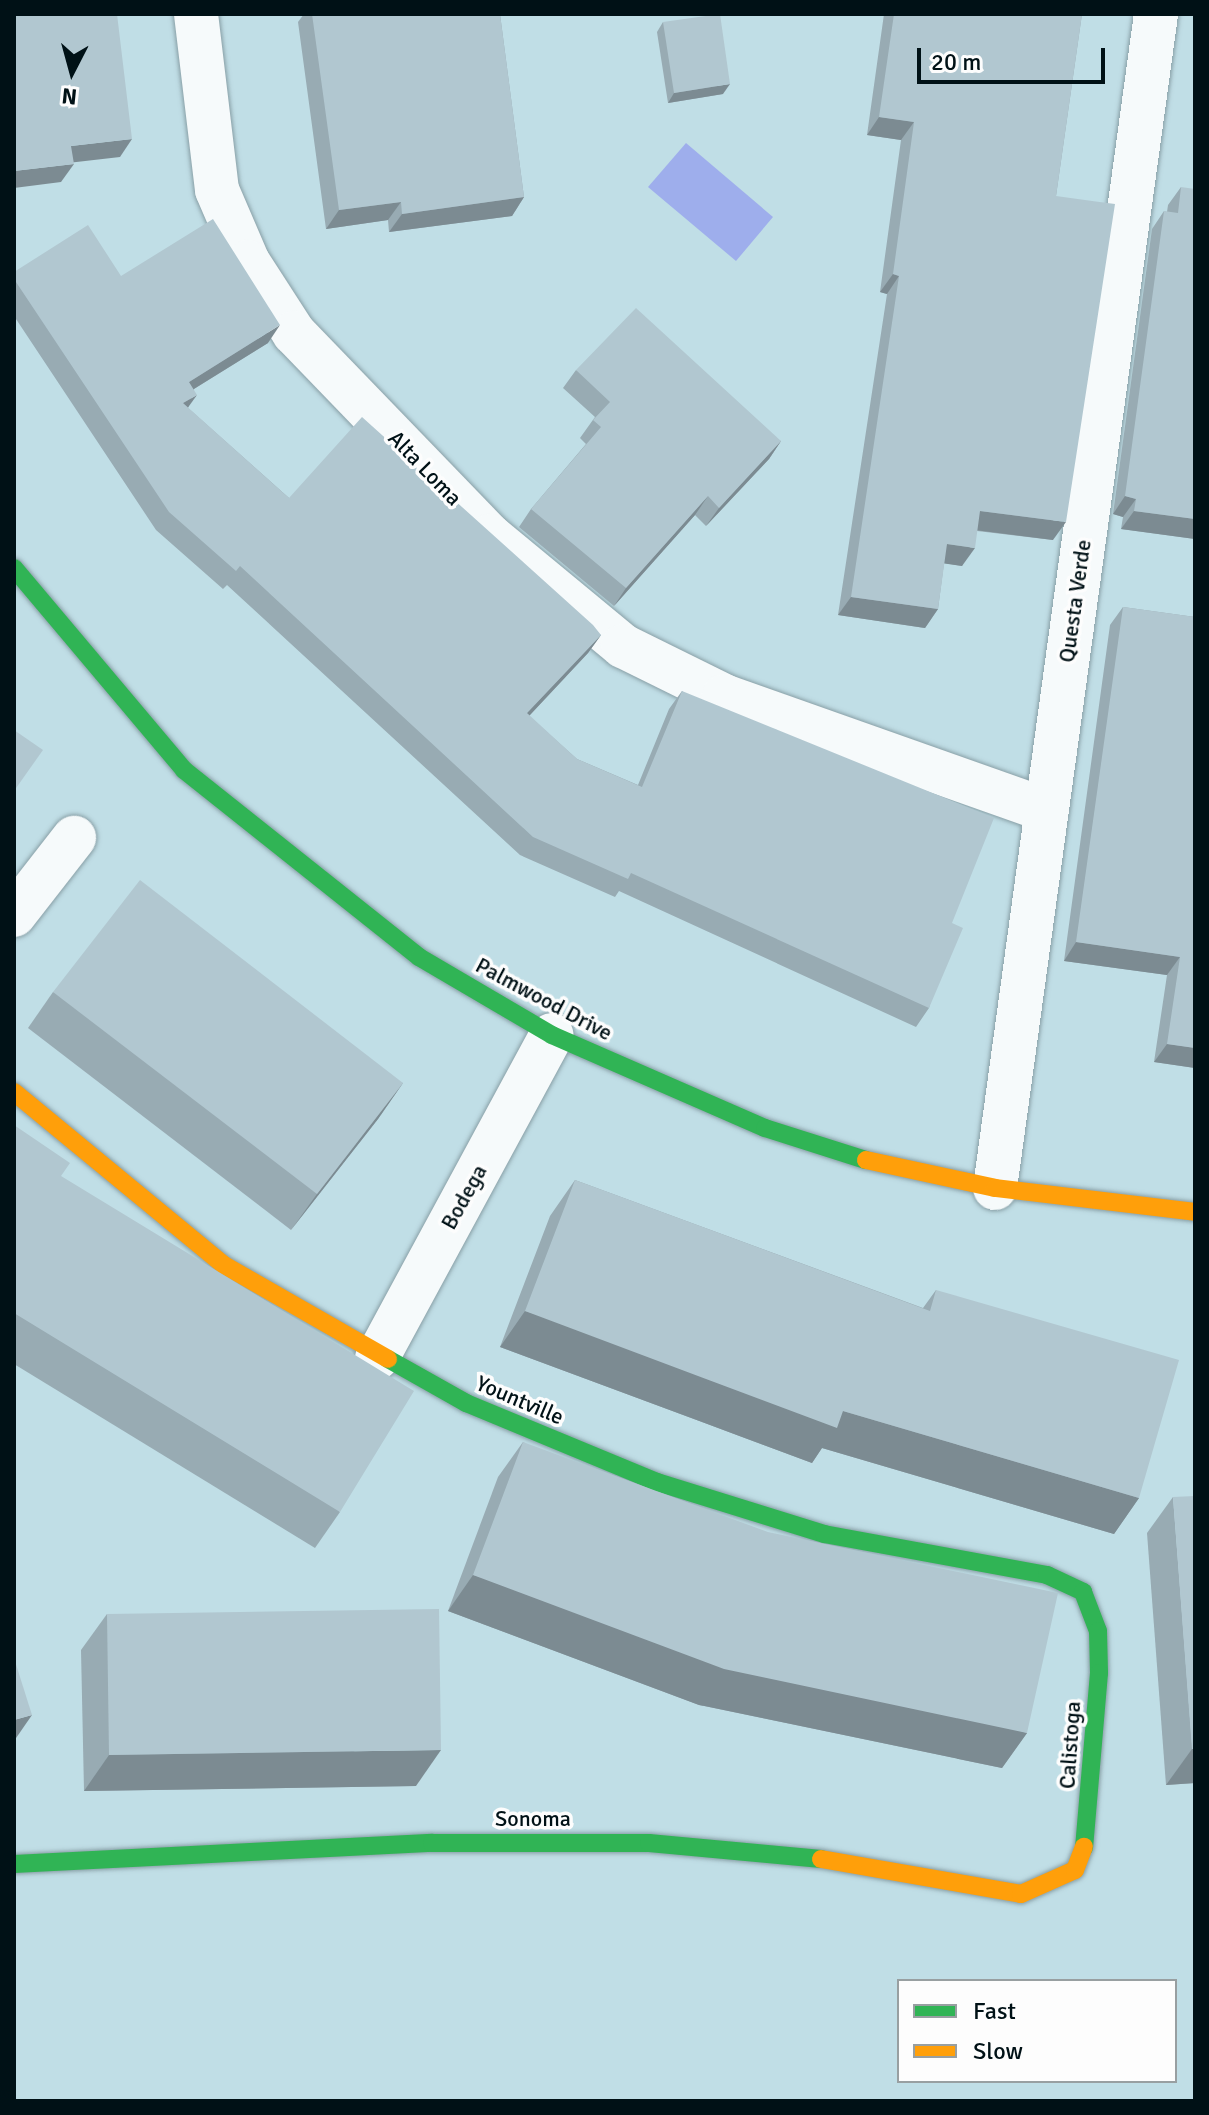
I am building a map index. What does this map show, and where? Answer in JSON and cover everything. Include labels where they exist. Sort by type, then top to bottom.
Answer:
[{"type":"street","name":"Alta Loma","points":[[196,14],[217,190],[248,262],[294,333],[490,536],[623,646],[724,696],[1046,810]]},
{"type":"street","name":"Questa Verde","points":[[995,1188],[1156,14]]},
{"type":"street","name":"Palmwood Drive","points":[[14,568],[184,770],[304,872],[419,957],[552,1035],[765,1128],[995,1188],[1195,1212]]},
{"type":"street","points":[[14,915],[74,838]]},
{"type":"street","name":"Bodega","points":[[377,1358],[552,1035]]},
{"type":"street","name":"Yountville","points":[[14,1092],[224,1265],[377,1358],[657,1482],[824,1534],[1047,1575],[1083,1592]]},
{"type":"street","name":"Calistoga","points":[[1048,1888],[1075,1870],[1093,1784],[1098,1631],[1083,1592]]},
{"type":"street","name":"Sonoma","points":[[14,1864],[432,1843],[649,1843],[799,1855],[1021,1894],[1048,1888]]},
{"type":"water","points":[[686,143],[773,217],[736,261],[648,187]]},
{"type":"building","points":[[14,14],[117,14],[132,139],[71,146],[74,164],[14,171]]},
{"type":"building","points":[[312,14],[500,14],[524,197],[402,214],[401,202],[339,210]]},
{"type":"building","points":[[720,14],[730,84],[674,93],[663,22]]},
{"type":"building","points":[[894,14],[1082,14],[1056,196],[1115,204],[1066,522],[980,511],[975,548],[947,544],[938,609],[851,597],[899,276],[893,274],[914,122],[879,117]]},
{"type":"building","points":[[1181,187],[1195,189],[1195,519],[1134,511],[1136,499],[1125,496],[1164,211],[1178,213]]},
{"type":"building","points":[[213,219],[280,325],[189,382],[197,395],[183,403],[289,498],[362,417],[593,625],[601,635],[527,713],[577,759],[642,787],[682,691],[994,818],[952,923],[963,928],[929,1008],[631,873],[628,879],[533,837],[240,566],[236,571],[169,512],[14,279],[14,272],[88,225],[121,276]]},
{"type":"building","points":[[636,308],[781,441],[719,508],[708,496],[626,588],[531,509],[601,427],[593,420],[610,402],[576,370]]},
{"type":"building","points":[[1123,607],[1195,617],[1195,1048],[1167,1044],[1180,957],[1076,942]]},
{"type":"building","points":[[14,730],[43,750],[14,791]]},
{"type":"building","points":[[140,880],[403,1083],[317,1194],[53,992]]},
{"type":"building","points":[[14,1125],[70,1163],[61,1176],[414,1391],[340,1512],[14,1313]]},
{"type":"building","points":[[575,1180],[930,1311],[936,1290],[1179,1360],[1139,1498],[843,1411],[837,1428],[525,1311]]},
{"type":"building","points":[[523,1442],[768,1532],[1058,1593],[1027,1733],[724,1669],[473,1575]]},
{"type":"building","points":[[1195,1496],[1195,1749],[1192,1749],[1173,1497]]},
{"type":"building","points":[[439,1609],[441,1750],[109,1755],[107,1614]]},
{"type":"building","points":[[14,1658],[32,1715],[14,1720]]},
{"type":"traffic: fast","points":[[14,568],[184,770],[419,957],[552,1035],[765,1128],[866,1160]]},
{"type":"traffic: fast","points":[[388,1359],[466,1403],[657,1482],[824,1534],[1047,1575],[1083,1592],[1098,1631],[1099,1673],[1084,1847]]},
{"type":"traffic: fast","points":[[14,1864],[432,1843],[649,1843],[821,1859]]},
{"type":"traffic: slow","points":[[14,1092],[224,1265],[388,1359]]},
{"type":"traffic: slow","points":[[866,1160],[995,1188],[1195,1212]]},
{"type":"traffic: slow","points":[[821,1859],[1021,1894],[1075,1870],[1084,1847]]}]
